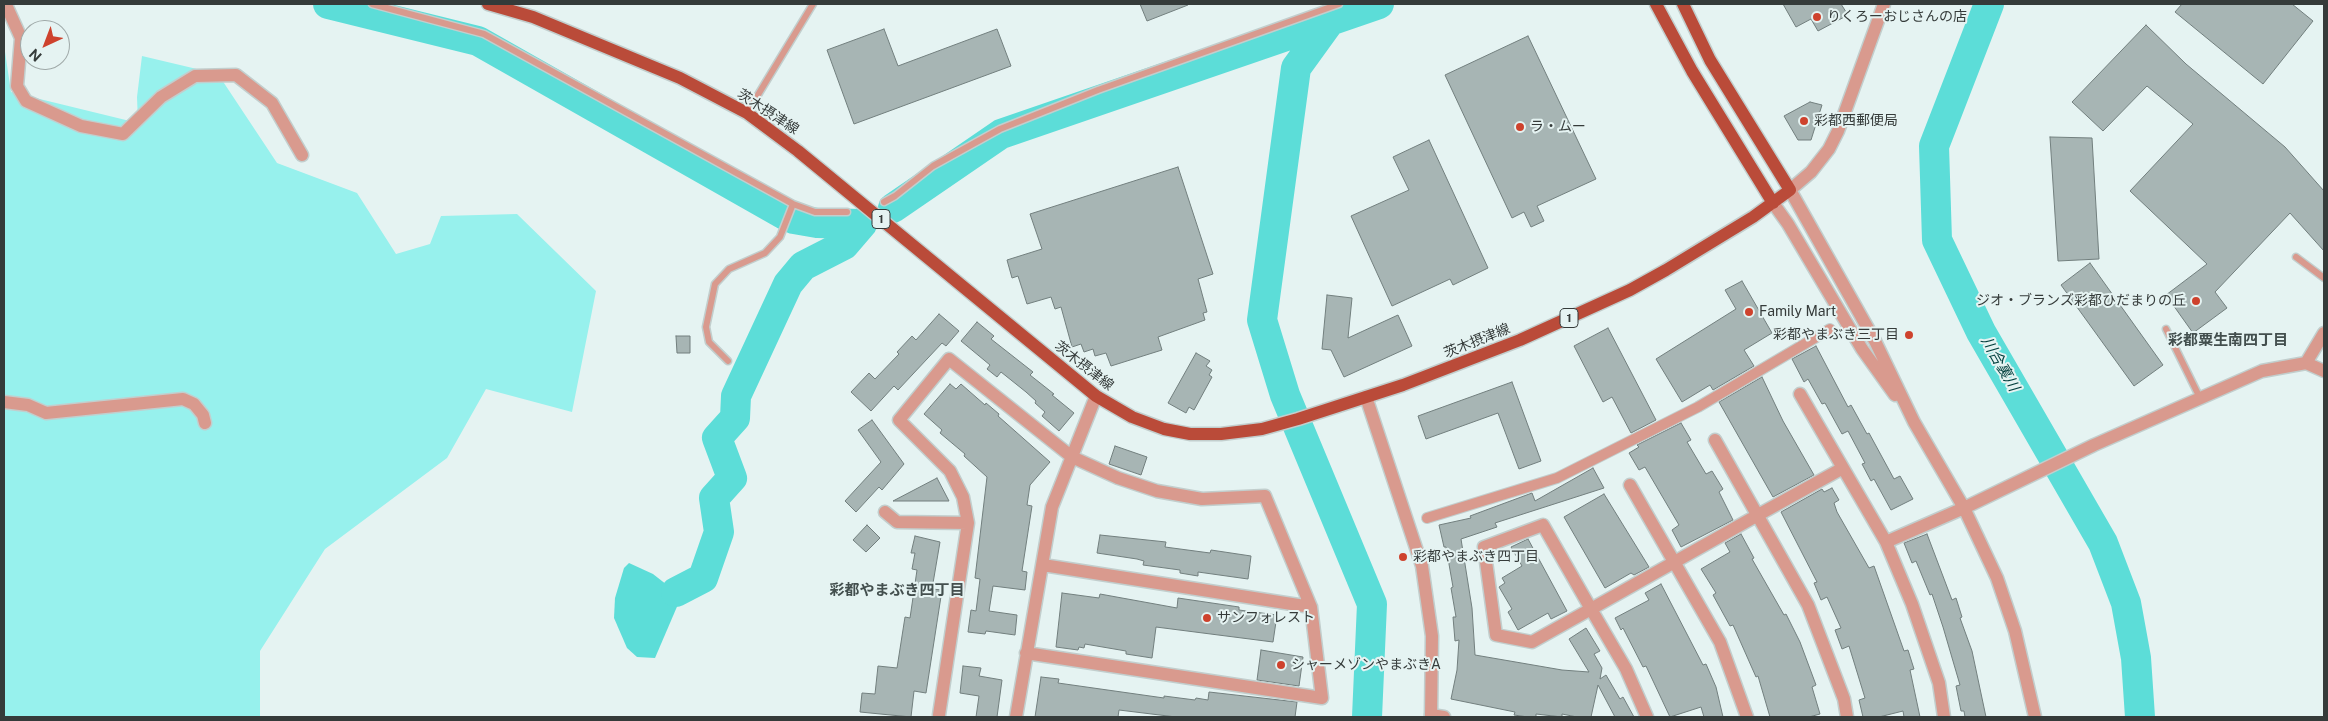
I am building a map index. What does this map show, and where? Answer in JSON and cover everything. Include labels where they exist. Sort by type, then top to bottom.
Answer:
[{"type":"main road","name":"茨木摂津線","points":[[488,4],[533,17],[680,78],[747,114],[798,151],[1096,396],[1132,417],[1164,429],[1190,434],[1221,434],[1262,428],[1366,397],[1466,362],[1604,302],[1666,270],[1773,203],[1790,190]]},
{"type":"main road","points":[[1656,4],[1692,72],[1773,203]]},
{"type":"main road","points":[[1683,4],[1710,60],[1790,190]]},
{"type":"street","points":[[1884,4],[1830,149],[1811,172],[1790,190],[1875,341],[1914,422],[1964,508],[1997,578],[2015,631],[2034,717]]},
{"type":"street","points":[[4,5],[7,7],[22,38],[17,86],[26,102],[81,126],[123,134],[160,97],[195,76],[236,75],[272,103],[302,155]]},
{"type":"street","points":[[1773,203],[1788,224],[1862,349],[1914,422]]},
{"type":"street","points":[[1427,518],[1557,478],[1698,407],[1830,329]]},
{"type":"street","points":[[2306,363],[2324,333]]},
{"type":"street","points":[[939,715],[968,523],[963,497],[950,471],[899,420],[948,359],[1072,457],[1118,478],[1157,492],[1202,499],[1265,496],[1311,607],[1322,698],[1026,653]]},
{"type":"street","points":[[1886,542],[2003,491],[2026,476],[2094,445],[2262,371],[2306,363],[2324,371]]},
{"type":"street","points":[[1800,394],[1886,542],[1912,604],[1936,674],[1944,717]]},
{"type":"street","points":[[1016,717],[1052,507],[1096,396]]},
{"type":"street","points":[[1366,397],[1422,566],[1432,636],[1435,717]]},
{"type":"street","points":[[4,402],[28,405],[46,413],[183,399],[194,404],[203,415],[205,423]]},
{"type":"street","points":[[1715,440],[1808,604],[1844,699],[1847,717]]},
{"type":"street","points":[[1647,717],[1626,669],[1591,609],[1543,525],[1484,547],[1496,635],[1532,642],[1591,609],[1674,562],[1758,515],[1843,468]]},
{"type":"street","points":[[1630,485],[1720,642],[1748,717]]},
{"type":"street","points":[[885,512],[897,522],[968,523]]},
{"type":"street","points":[[1043,565],[1311,607]]},
{"type":"lane","points":[[372,4],[484,34],[792,205],[814,212],[847,212]]},
{"type":"lane","points":[[747,114],[813,4]]},
{"type":"lane","points":[[884,202],[895,196],[933,166],[1000,129],[1098,90],[1339,4]]},
{"type":"lane","points":[[728,361],[709,342],[706,326],[715,284],[728,269],[766,253],[780,237],[792,205]]},
{"type":"lane","points":[[2296,257],[2324,278]]},
{"type":"lane","points":[[2166,329],[2200,398]]},
{"type":"shaded area","points":[[4,45],[11,92],[138,123],[137,97],[142,56],[218,74],[277,163],[357,193],[396,254],[430,244],[441,216],[517,214],[596,291],[572,412],[486,389],[447,458],[325,549],[260,651],[260,717],[4,717]]},
{"type":"shaded area","points":[[629,563],[653,574],[676,592],[679,602],[655,658],[637,657],[627,648],[614,618],[615,598],[624,568]]},
{"type":"building","points":[[1140,4],[1188,4],[1188,5],[1147,21]]},
{"type":"building","name":"りくろーおじさんの店","points":[[1783,4],[1841,4],[1848,15],[1818,31],[1811,19],[1796,27]]},
{"type":"building","points":[[2182,4],[2292,4],[2313,21],[2263,84],[2175,12]]},
{"type":"building","points":[[2146,25],[2186,64],[2285,147],[2324,191],[2324,251],[2290,213],[2215,292],[2227,308],[2193,333],[2166,295],[2207,264],[2130,191],[2193,124],[2147,86],[2103,131],[2072,102]]},
{"type":"building","points":[[884,29],[898,66],[997,29],[1011,66],[854,124],[827,50]]},
{"type":"building","name":"ラ・ムー","points":[[1528,36],[1596,179],[1537,206],[1544,221],[1531,227],[1524,212],[1512,218],[1445,75]]},
{"type":"building","points":[[1810,102],[1822,105],[1811,140],[1798,140],[1784,116]]},
{"type":"building","points":[[2050,137],[2092,138],[2099,259],[2058,261]]},
{"type":"building","points":[[1429,140],[1488,268],[1453,285],[1450,279],[1392,306],[1351,216],[1409,190],[1393,157]]},
{"type":"building","points":[[1178,167],[1213,274],[1198,279],[1207,312],[1203,313],[1205,320],[1158,337],[1162,350],[1111,366],[1106,353],[1095,356],[1093,349],[1084,352],[1081,344],[1072,347],[1061,307],[1055,309],[1051,297],[1027,304],[1018,276],[1012,278],[1007,260],[1042,249],[1030,214]]},
{"type":"building","points":[[2090,263],[2163,365],[2134,386],[2061,285]]},
{"type":"building","points":[[1742,281],[1772,333],[1744,350],[1754,366],[1713,390],[1710,385],[1682,402],[1656,359],[1736,309],[1725,290]]},
{"type":"building","points":[[1327,295],[1352,298],[1348,338],[1398,315],[1412,346],[1344,377],[1331,350],[1322,349]]},
{"type":"building","points":[[939,314],[959,331],[946,346],[942,343],[898,390],[894,386],[871,411],[851,392],[869,373],[875,379],[899,354],[897,352],[912,336],[916,340]]},
{"type":"building","points":[[977,322],[994,336],[991,339],[1033,372],[1030,375],[1074,413],[1059,431],[1042,416],[1045,412],[1035,403],[1036,401],[1001,372],[997,377],[987,369],[990,365],[961,341]]},
{"type":"building","points":[[1608,328],[1656,420],[1631,433],[1612,397],[1603,402],[1574,346]]},
{"type":"building","points":[[676,336],[690,336],[690,353],[677,353]]},
{"type":"building","points":[[1816,346],[1848,407],[1851,405],[1867,434],[1869,433],[1894,479],[1900,476],[1913,499],[1891,510],[1874,479],[1871,481],[1862,464],[1865,463],[1848,431],[1842,434],[1825,403],[1822,404],[1808,379],[1804,382],[1792,359]]},
{"type":"building","points":[[1196,353],[1210,361],[1206,366],[1212,370],[1209,375],[1212,377],[1194,410],[1189,407],[1186,413],[1168,403]]},
{"type":"building","points":[[1762,377],[1783,421],[1814,475],[1773,497],[1719,402]]},
{"type":"building","points":[[1512,382],[1541,461],[1519,469],[1498,413],[1426,439],[1418,416]]},
{"type":"building","points":[[950,384],[956,389],[961,384],[985,405],[986,403],[1050,462],[1030,485],[1027,505],[1032,506],[1022,571],[1027,572],[1025,590],[993,586],[989,611],[1017,615],[1015,635],[986,631],[985,634],[968,632],[971,610],[976,611],[980,579],[975,578],[987,477],[964,456],[965,454],[940,433],[942,430],[924,414]]},
{"type":"building","points":[[872,420],[904,464],[882,490],[879,487],[856,512],[845,501],[881,462],[858,430]]},
{"type":"building","points":[[1681,423],[1691,440],[1687,442],[1706,474],[1712,471],[1723,489],[1719,492],[1733,520],[1681,547],[1672,530],[1679,525],[1645,467],[1639,470],[1629,453],[1639,447],[1637,445]]},
{"type":"building","points":[[1115,446],[1147,457],[1141,475],[1109,464]]},
{"type":"building","points":[[1593,468],[1604,488],[1495,523],[1497,527],[1461,539],[1472,608],[1475,655],[1562,670],[1589,672],[1569,639],[1586,628],[1600,651],[1594,654],[1602,668],[1600,679],[1606,675],[1620,699],[1623,697],[1634,717],[1615,717],[1598,685],[1591,717],[1562,714],[1562,717],[1536,714],[1536,717],[1528,717],[1514,715],[1515,712],[1451,699],[1457,670],[1459,640],[1455,641],[1453,617],[1456,617],[1451,588],[1453,587],[1446,547],[1444,547],[1439,525],[1471,518],[1470,516],[1532,493],[1535,501]]},
{"type":"building","points":[[937,478],[949,501],[893,501]]},
{"type":"building","points":[[1832,488],[1839,500],[1834,503],[1837,512],[1869,568],[1874,566],[1904,651],[1908,650],[1914,669],[1910,670],[1920,717],[1904,717],[1903,711],[1879,717],[1863,717],[1859,700],[1865,698],[1849,646],[1842,649],[1835,630],[1841,628],[1827,597],[1821,600],[1814,583],[1817,582],[1781,512],[1822,489],[1824,492]]},
{"type":"building","points":[[1604,494],[1649,567],[1634,575],[1631,573],[1605,588],[1564,517]]},
{"type":"building","points":[[867,525],[880,538],[866,552],[853,540]]},
{"type":"building","points":[[1741,534],[1754,558],[1752,559],[1784,615],[1786,614],[1800,642],[1816,685],[1812,687],[1820,714],[1809,717],[1770,717],[1758,676],[1756,677],[1733,625],[1730,626],[1713,595],[1716,593],[1701,569],[1730,552],[1725,543]]},
{"type":"building","points":[[1927,534],[1952,600],[1956,598],[1962,617],[1960,618],[1972,651],[1986,717],[1965,717],[1964,711],[1961,711],[1956,686],[1960,685],[1932,594],[1930,595],[1916,561],[1912,563],[1904,543]]},
{"type":"building","points":[[1100,535],[1166,542],[1165,547],[1210,553],[1211,550],[1251,556],[1248,579],[1198,572],[1198,576],[1180,573],[1180,570],[1143,565],[1144,561],[1137,559],[1097,553]]},
{"type":"building","points":[[915,536],[940,542],[932,589],[942,590],[926,693],[914,691],[911,717],[860,712],[862,693],[875,694],[878,666],[897,668],[905,617],[910,618],[917,570],[912,569],[915,553],[911,553]]},
{"type":"building","points":[[1528,539],[1567,611],[1551,619],[1548,613],[1518,630],[1508,612],[1512,609],[1499,587],[1505,583],[1502,578],[1522,566],[1511,547]]},
{"type":"building","points":[[1661,584],[1703,665],[1706,664],[1716,687],[1723,717],[1704,717],[1701,707],[1670,717],[1646,666],[1643,667],[1623,628],[1621,630],[1615,618],[1649,600],[1645,593]]},
{"type":"building","points":[[1062,593],[1099,598],[1100,594],[1177,608],[1178,598],[1239,607],[1239,610],[1277,615],[1273,642],[1156,627],[1152,658],[1126,654],[1126,651],[1085,644],[1084,648],[1079,647],[1078,650],[1056,647]]},
{"type":"building","name":"シャーメゾンやまぶきA","points":[[1261,650],[1303,657],[1299,686],[1257,680]]},
{"type":"building","points":[[963,666],[981,668],[979,676],[1002,680],[997,717],[976,717],[979,696],[960,693]]},
{"type":"building","points":[[1041,677],[1059,679],[1058,683],[1164,698],[1164,696],[1208,700],[1209,692],[1297,702],[1295,717],[1176,717],[1119,710],[1118,717],[1035,717]]},
{"type":"waterway","points":[[328,4],[478,41],[783,214],[794,219],[817,223],[862,224]]},
{"type":"waterway","points":[[893,208],[1001,134],[1379,4]]},
{"type":"waterway","name":"川合裏川","points":[[1989,4],[1934,146],[1937,240],[1981,332],[2103,543],[2126,603],[2136,658],[2140,717]]},
{"type":"waterway","points":[[1330,21],[1296,68],[1262,320],[1285,395],[1372,604],[1367,717]]},
{"type":"waterway","points":[[676,592],[703,578],[719,532],[714,498],[732,478],[717,438],[735,418],[736,396],[788,284],[803,266],[844,245],[862,224]]},
{"type":"place","name":"りくろーおじさんの店","points":[[1817,17]]},
{"type":"place","name":"彩都西郵便局","points":[[1804,121]]},
{"type":"place","name":"ラ・ムー","points":[[1520,127]]},
{"type":"place","name":"ジオ・ブランズ彩都ひだまりの丘","points":[[2196,301]]},
{"type":"place","name":"Family Mart","points":[[1749,312]]},
{"type":"place","name":"彩都やまぶき三丁目","points":[[1909,335]]},
{"type":"place","name":"彩都やまぶき四丁目","points":[[1403,557]]},
{"type":"place","name":"サンフォレスト","points":[[1207,618]]},
{"type":"place","name":"シャーメゾンやまぶきA","points":[[1281,665]]},
{"type":"district","name":"彩都粟生南四丁目","points":[[2228,340]]},
{"type":"district","name":"彩都やまぶき四丁目","points":[[897,590]]}]
